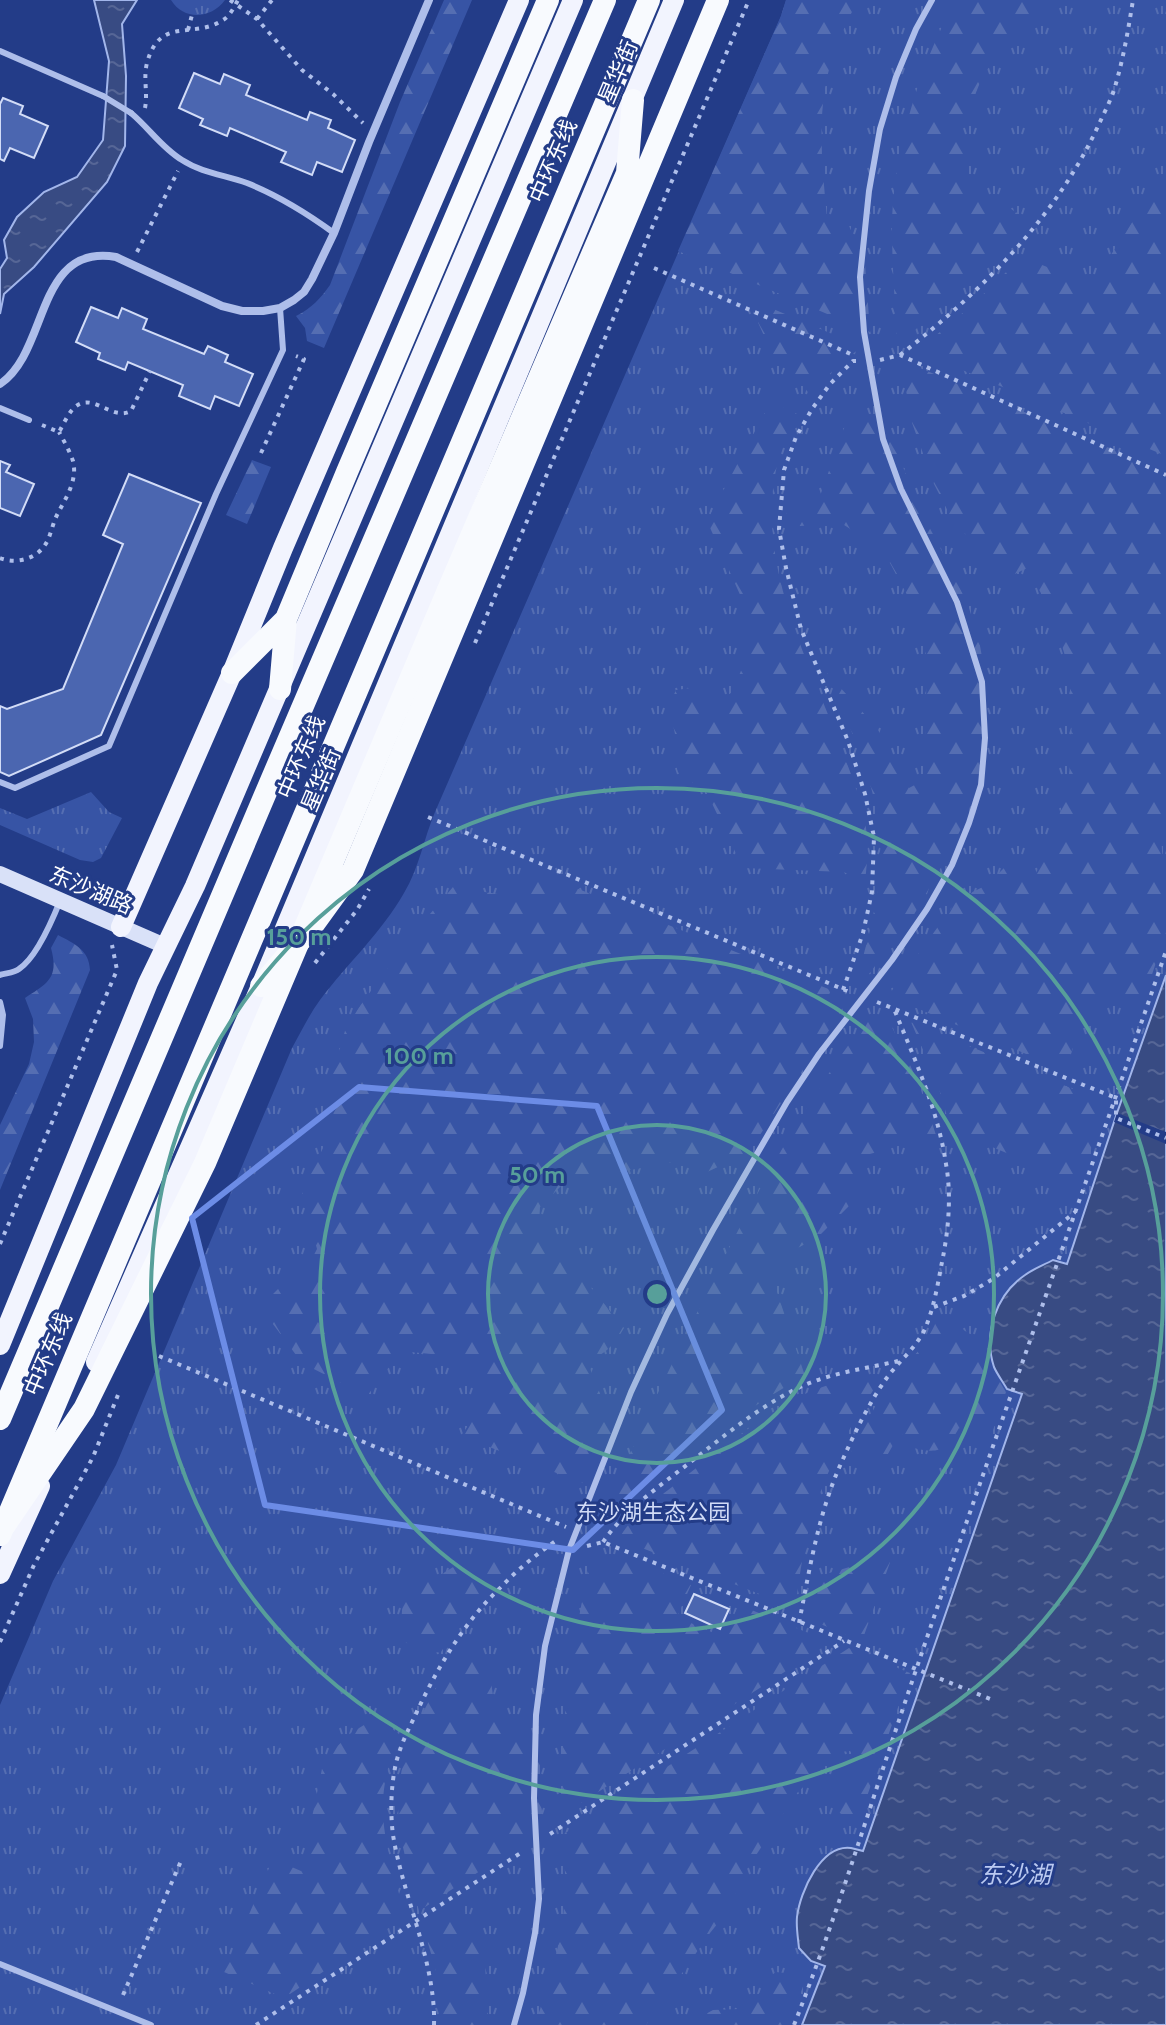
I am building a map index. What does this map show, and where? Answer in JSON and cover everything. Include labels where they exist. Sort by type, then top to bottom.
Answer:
[{"type":"highway","points":[[280,689],[286,619],[548,0]]},
{"type":"highway","name":"中环东线","points":[[0,1419],[605,0]]},
{"type":"highway","name":"中环东线","points":[[2,1530],[649,0]]},
{"type":"highway","points":[[261,986],[311,928],[353,870],[718,0]]},
{"type":"highway","points":[[2,1530],[84,1409],[205,1163],[627,173],[633,100]]},
{"type":"highway","points":[[232,673],[286,619]]},
{"type":"main road","points":[[121,927],[519,0]]},
{"type":"main road","points":[[0,1345],[148,983],[195,886],[573,0]]},
{"type":"main road","name":"星华街","points":[[0,1574],[261,986],[674,0]]},
{"type":"main road","name":"东沙湖路","points":[[0,874],[165,946]]},
{"type":"street","points":[[0,384],[21,360],[57,281],[70,266],[88,258],[116,257],[222,306],[242,311],[280,308],[304,292],[334,233],[429,0]]},
{"type":"lane","points":[[514,2025],[535,1933],[539,1899],[534,1798],[536,1715],[545,1646],[569,1550],[631,1392],[667,1314],[787,1102],[927,909],[952,865],[981,785],[985,738],[982,682],[957,602],[901,489],[883,439],[864,332],[860,277],[869,191],[880,129],[896,77],[932,0]]},
{"type":"lane","points":[[0,51],[103,96],[131,113],[183,161],[210,173],[246,183],[334,233]]},
{"type":"lane","points":[[0,782],[15,788],[109,746],[216,494],[283,350],[280,308]]},
{"type":"lane","points":[[0,408],[29,420]]},
{"type":"lane","points":[[0,975],[18,970],[31,958],[60,901]]},
{"type":"lane","points":[[0,1002],[3,1015],[0,1046]]},
{"type":"lane","points":[[0,1964],[151,2025]]},
{"type":"path","points":[[230,0],[257,19],[302,70],[365,124]]},
{"type":"path","points":[[257,19],[272,0]]},
{"type":"path","points":[[843,990],[863,933],[872,892],[874,837],[865,794],[848,741],[801,629],[786,568],[779,529],[784,470],[796,437],[830,384],[853,361],[870,362],[900,355],[938,325],[1013,252],[1057,197],[1088,147],[1113,92],[1127,43],[1133,0]]},
{"type":"path","points":[[143,123],[147,100],[144,77],[151,53],[162,36],[207,28],[226,19],[237,2]]},
{"type":"path","points":[[188,30],[192,15]]},
{"type":"path","points":[[135,257],[183,161]]},
{"type":"path","points":[[654,268],[870,362]]},
{"type":"path","points":[[261,453],[304,359],[283,350]]},
{"type":"path","points":[[900,355],[1166,475]]},
{"type":"path","points":[[59,432],[80,403],[89,402],[120,415],[131,411],[150,371]]},
{"type":"path","points":[[0,565],[2,559],[10,562],[29,558],[45,546],[72,483],[73,461],[59,432],[29,420]]},
{"type":"path","points":[[428,817],[843,990],[1116,1098]]},
{"type":"path","points":[[794,2025],[816,1970],[916,1670],[1166,951]]},
{"type":"path","points":[[799,1623],[817,1530],[833,1481],[886,1379],[918,1342],[933,1307],[946,1241],[947,1167],[939,1129],[925,1084],[894,1009]]},
{"type":"path","points":[[1116,1098],[1116,1118],[1166,1138]]},
{"type":"path","points":[[933,1307],[964,1296],[993,1279],[1077,1211]]},
{"type":"path","points":[[159,1356],[572,1530],[569,1550],[603,1542],[995,1701]]},
{"type":"path","points":[[603,1542],[615,1524],[652,1492],[747,1418],[798,1388],[831,1375],[900,1361]]},
{"type":"path","points":[[434,2025],[427,1966],[393,1835],[391,1810],[396,1764],[426,1691],[452,1646],[499,1588],[534,1556],[559,1539]]},
{"type":"path","points":[[123,1995],[181,1861]]},
{"type":"highlighted area","points":[[359,1087],[597,1106],[722,1410],[573,1550],[265,1505],[192,1218]]},
{"type":"green space","points":[[171,0],[225,0],[212,11],[198,15],[183,12]]},
{"type":"green space","points":[[444,0],[472,0],[324,348],[307,341],[305,328],[296,316],[315,303],[330,285],[400,102]]},
{"type":"green space","name":"东沙湖生态公园","points":[[786,0],[1166,0],[1166,2025],[0,2025],[0,1705],[53,1581],[116,1465],[292,1048],[320,1000],[385,921],[409,883],[435,812]]},
{"type":"green space","points":[[786,0],[858,0],[838,42],[827,76],[822,153],[827,218],[844,214],[865,263],[870,332],[678,251]]},
{"type":"green space","points":[[956,0],[1041,0],[983,75],[961,130],[969,182],[1025,218],[1002,250],[902,342],[897,339],[892,257],[897,171],[910,110],[920,81]]},
{"type":"green space","points":[[1166,170],[1166,456],[917,350],[971,306],[1021,257],[1092,284]]},
{"type":"green space","points":[[747,298],[863,347],[834,369],[811,396],[796,377],[775,360]]},
{"type":"green space","points":[[909,365],[1166,472],[1166,822],[1162,849],[1166,864],[1166,932],[1140,1011],[1095,993],[1064,1070],[888,996],[958,899],[987,885],[1004,868],[1033,879],[1053,838],[1069,780],[1072,718],[1069,669],[1052,613],[1027,568],[1005,579],[985,551],[955,525],[934,484],[911,420],[903,372]]},
{"type":"green space","points":[[771,401],[797,414],[781,449],[773,493],[772,531],[778,569],[800,644],[861,804],[868,841],[865,884],[844,872],[743,868],[707,793],[678,772],[673,753],[675,734],[669,706],[676,690],[691,688],[716,705],[732,692],[746,659],[746,608],[707,521]]},
{"type":"green space","points":[[864,413],[884,417],[918,506],[969,608],[986,680],[987,743],[980,781],[943,864],[912,918],[862,983],[856,981],[871,928],[880,836],[867,774],[827,673],[877,728],[909,788],[924,780],[927,658],[913,606],[883,550],[841,523],[786,527],[788,494],[820,496],[847,420]]},
{"type":"green space","points":[[252,460],[271,467],[247,524],[226,515]]},
{"type":"green space","points":[[91,792],[109,812],[122,818],[101,858],[93,862],[80,860],[0,825],[0,808],[27,819]]},
{"type":"green space","points":[[541,874],[831,990],[826,1002],[843,1009],[748,1153],[707,1172],[685,1160],[565,1182],[540,1207],[539,1224],[624,1328],[609,1348],[587,1361],[615,1431],[593,1487],[461,1436],[486,1399],[488,1385],[481,1373],[431,1354],[411,1352],[392,1363],[367,1396],[302,1363],[264,1312],[270,1297],[281,1286],[298,1286],[317,1249],[302,1192],[334,1125],[331,1079],[347,1024],[407,941],[453,887],[504,895]]},
{"type":"green space","points":[[58,935],[84,953],[90,970],[0,1190],[0,1125],[29,1064],[34,1042],[33,1019],[25,998],[50,979],[54,966],[51,948]]},
{"type":"green space","points":[[870,1016],[891,1025],[919,1084],[936,1135],[863,1156],[858,1197],[819,1236],[768,1265],[805,1376],[728,1425],[611,1524],[602,1520],[657,1395],[752,1203],[819,1088]]},
{"type":"green space","points":[[911,1022],[1107,1103],[1079,1183],[951,1130],[937,1082]]},
{"type":"green space","points":[[939,1315],[970,1334],[1007,1389],[989,1442],[959,1428],[945,1446],[929,1451],[914,1448],[907,1434],[899,1435],[882,1464],[851,1451],[892,1381],[924,1343]]},
{"type":"green space","points":[[884,1374],[850,1429],[822,1488],[807,1539],[795,1608],[619,1539],[647,1507],[774,1412],[826,1386]]},
{"type":"green space","points":[[474,1554],[510,1566],[483,1592],[441,1652],[418,1650],[409,1645],[400,1637],[404,1585],[413,1575],[424,1574],[434,1579]]},
{"type":"green space","points":[[615,1554],[691,1585],[677,1617],[723,1637],[739,1605],[831,1642],[564,1814],[565,1718],[590,1559],[609,1567]]},
{"type":"green space","points":[[893,1554],[862,1641],[808,1619],[816,1577]]},
{"type":"green space","points":[[472,1635],[488,1659],[496,1718],[540,1759],[544,1829],[419,1911],[401,1834],[399,1786],[411,1740],[421,1717],[446,1672]]},
{"type":"green space","points":[[849,1648],[910,1673],[857,1825],[837,1811],[837,1802],[839,1790],[862,1768],[850,1751],[840,1752],[797,1793],[743,1875],[730,1908],[646,2025],[535,2025],[551,1974],[562,1921],[565,1879],[561,1836]]},
{"type":"green space","points":[[377,1717],[399,1734],[386,1775],[383,1815],[387,1845],[405,1917],[284,1998],[224,1972],[273,1859],[301,1871],[324,1759],[351,1733]]},
{"type":"green space","points":[[460,1899],[485,1964],[488,2015],[484,2025],[440,2025],[439,1986],[421,1922]]},
{"type":"green space","points":[[776,1972],[805,1981],[789,2025],[699,2025],[702,2016],[713,2010],[739,2009],[769,1986],[769,1977]]},
{"type":"water","points":[[94,0],[137,0],[122,24],[126,76],[125,146],[107,182],[34,267],[4,294],[0,314],[0,269],[7,258],[4,240],[17,217],[44,192],[77,177],[103,140],[109,61]]},
{"type":"water","name":"东沙湖","points":[[1166,975],[1166,2025],[802,2025],[825,1966],[811,1961],[799,1948],[797,1917],[802,1895],[814,1872],[830,1854],[851,1848],[863,1851],[1022,1394],[1007,1389],[994,1367],[990,1341],[994,1316],[1006,1293],[1025,1275],[1053,1260],[1067,1264]]},
{"type":"pier","points":[[1117,1113],[1166,1132],[1166,1144],[1114,1122]]},
{"type":"building","points":[[194,73],[220,84],[224,74],[250,85],[246,95],[307,120],[310,112],[331,120],[328,128],[355,140],[342,172],[317,162],[312,175],[281,162],[286,152],[230,128],[227,136],[200,125],[203,119],[179,108]]},
{"type":"building","points":[[3,98],[23,106],[20,114],[48,126],[34,158],[10,148],[4,161],[0,159],[0,104]]},
{"type":"building","points":[[91,307],[118,318],[122,308],[147,319],[143,329],[204,354],[208,346],[228,355],[225,362],[253,374],[239,406],[215,396],[210,409],[179,396],[183,385],[128,362],[125,370],[98,359],[100,353],[76,342]]},
{"type":"building","points":[[0,461],[10,465],[6,472],[34,484],[20,516],[0,508]]},
{"type":"building","points":[[129,474],[201,503],[101,735],[9,776],[0,772],[0,706],[7,709],[63,689],[123,544],[103,535]]},
{"type":"building","points":[[694,1594],[729,1609],[720,1629],[685,1613]]}]
